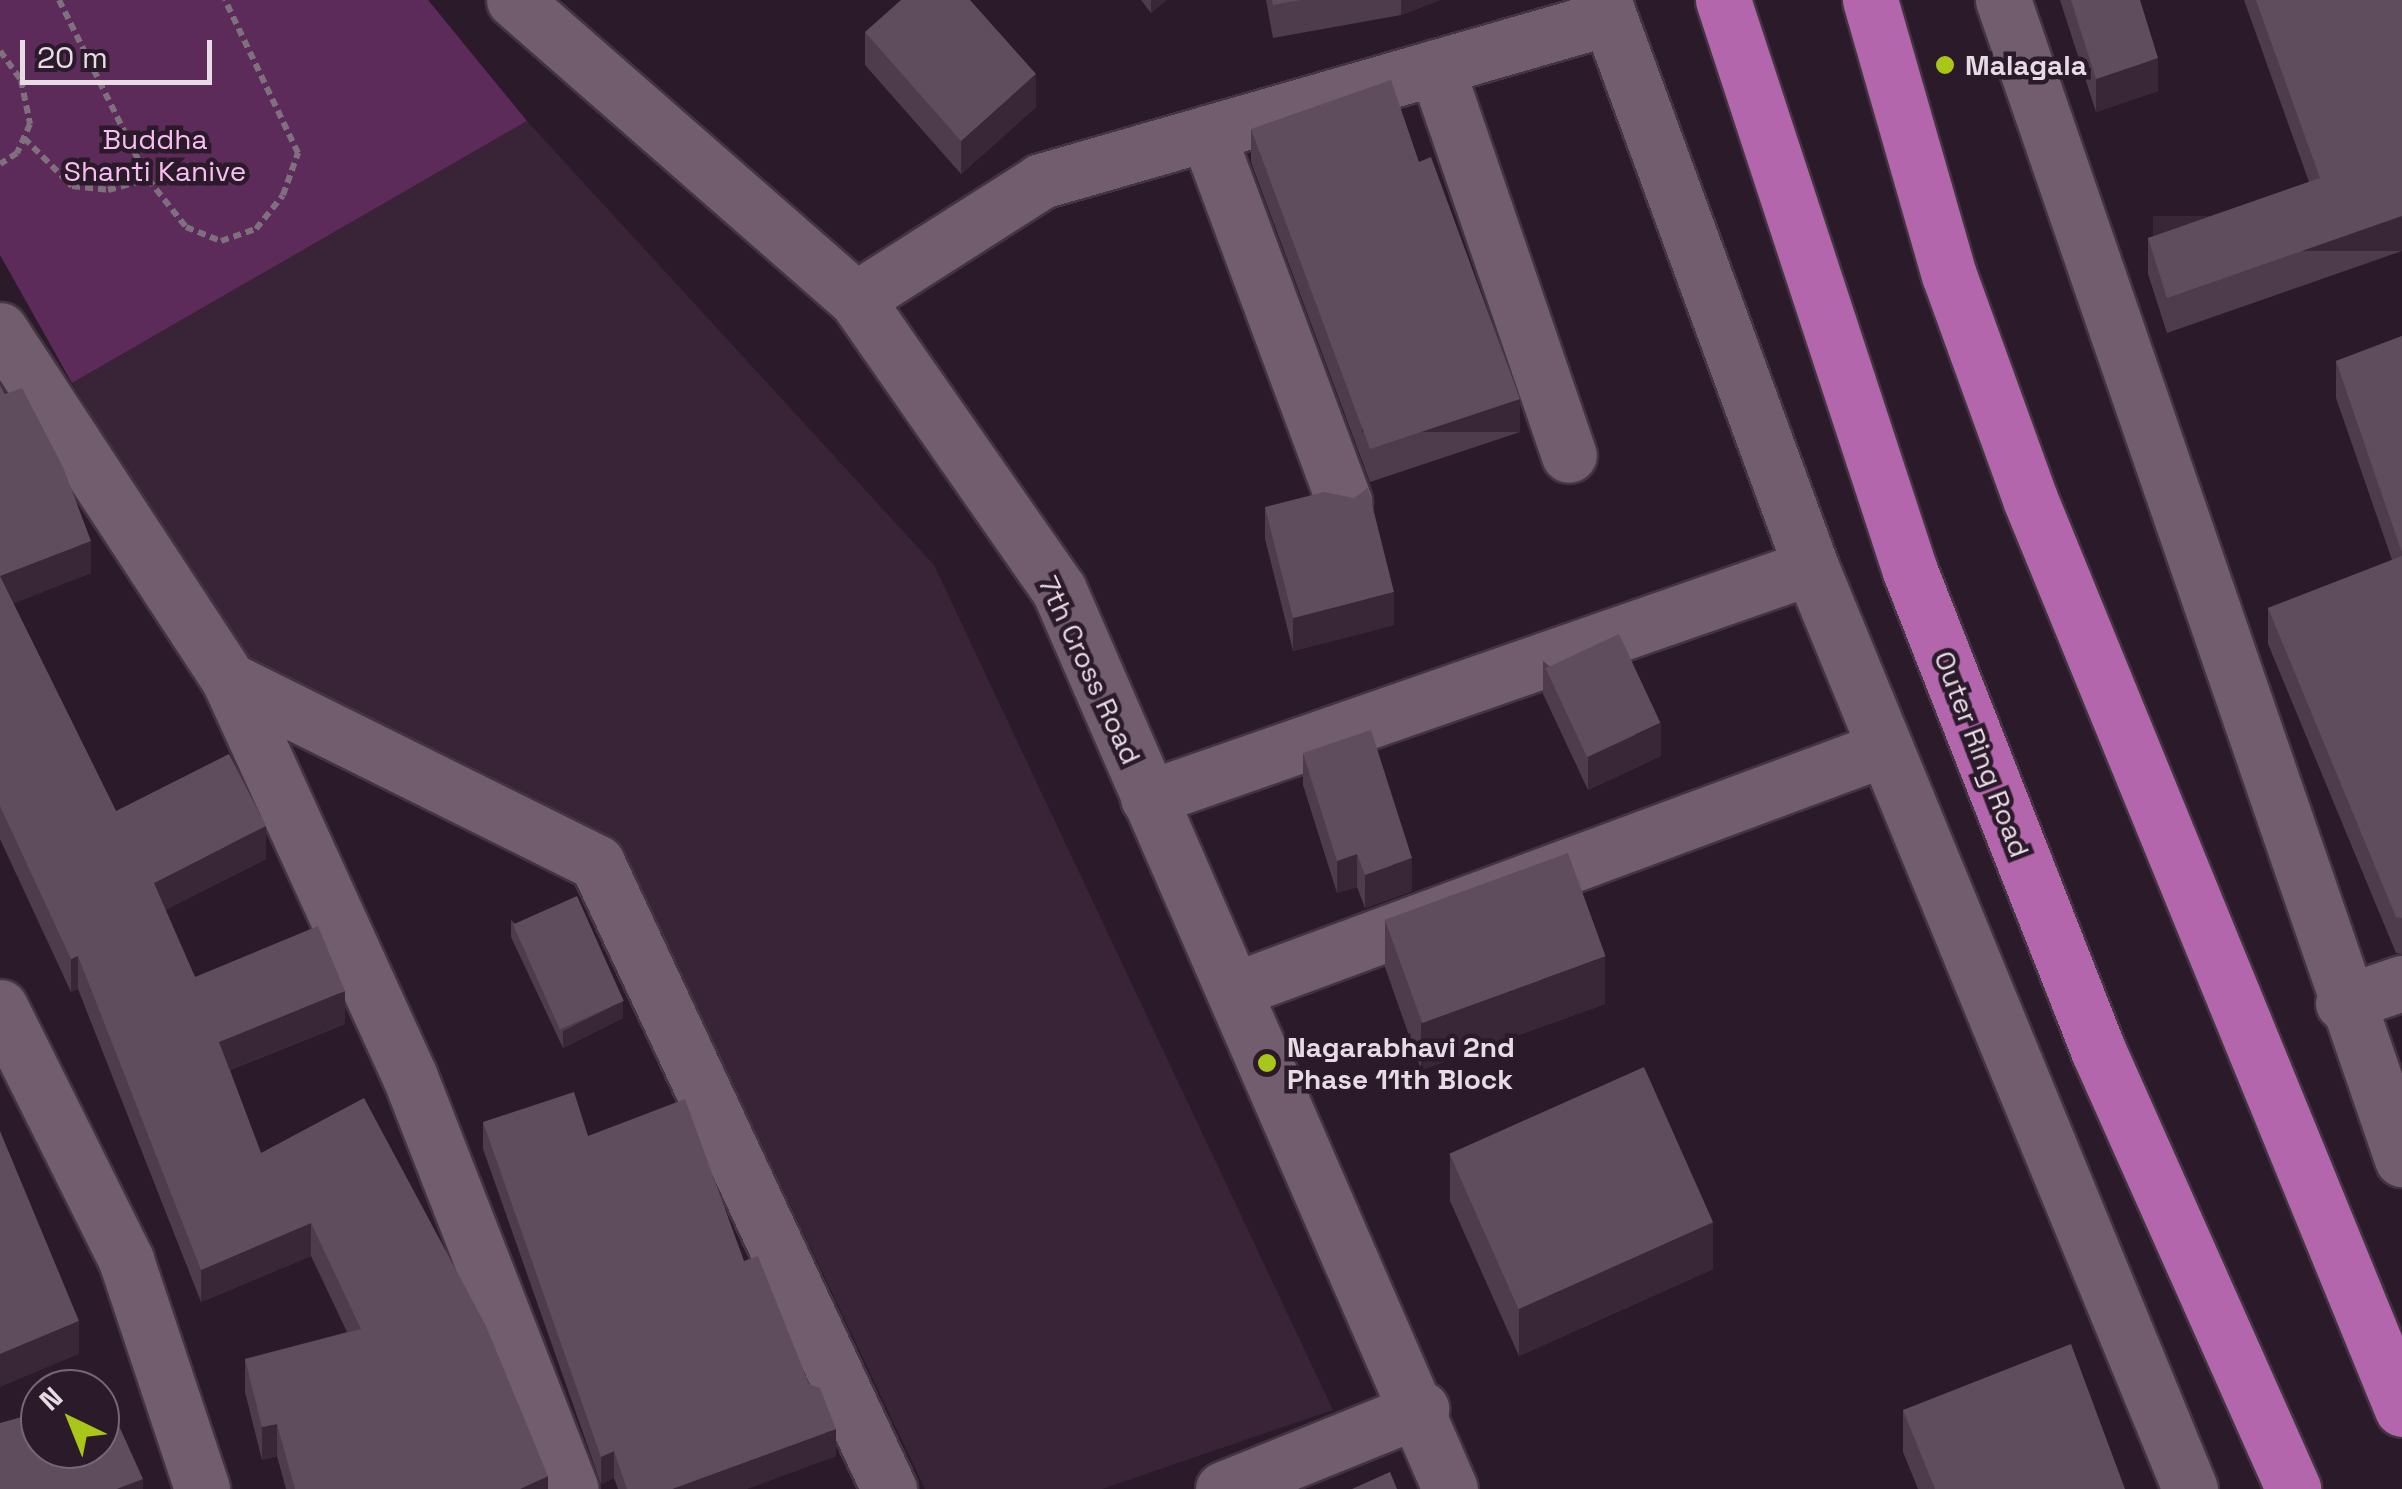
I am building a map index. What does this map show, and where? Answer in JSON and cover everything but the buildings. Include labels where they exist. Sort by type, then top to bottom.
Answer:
[{"type":"highway","name":"Outer Ring Road","points":[[1723,0],[1910,571],[2098,1050],[2293,1489]]},
{"type":"highway","points":[[1870,0],[1949,275],[2030,500],[2402,1409]]},
{"type":"street","points":[[2003,0],[2343,1003],[2402,1159]]},
{"type":"street","name":"7th Cross Road","points":[[526,4],[856,298],[1059,590],[1421,1409],[1450,1489]]},
{"type":"street","points":[[856,298],[1042,181],[1436,67],[1604,9],[1812,567],[2190,1489]]},
{"type":"street","points":[[1436,67],[1569,455]]},
{"type":"street","points":[[1208,133],[1344,501]]},
{"type":"street","points":[[0,330],[229,680],[410,1077],[572,1489]]},
{"type":"street","points":[[1148,798],[1812,567]]},
{"type":"street","points":[[229,680],[597,863],[889,1489]]},
{"type":"street","points":[[1234,990],[1886,748]]},
{"type":"street","points":[[2343,1003],[2402,983]]},
{"type":"street","points":[[0,1006],[126,1260],[202,1489]]},
{"type":"street","points":[[1224,1489],[1421,1409]]},
{"type":"path","points":[[59,0],[148,179],[186,227],[221,241],[256,229],[296,169],[294,130],[225,0]]},
{"type":"path","points":[[0,51],[21,80],[24,138],[72,186],[108,190],[148,179]]},
{"type":"path","points":[[0,164],[24,138]]},
{"type":"shaded area","points":[[527,121],[934,565],[1333,1410],[1102,1489],[925,1489],[619,843],[240,658],[72,383]]},
{"type":"green space","name":"Buddha Shanti Kanive","points":[[0,0],[428,0],[527,121],[72,383],[0,255]]},
{"type":"place","name":"Malagala","points":[[1945,65]]},
{"type":"place","name":"Nagarabhavi 2nd Phase 11th Block","points":[[1267,1063]]}]
